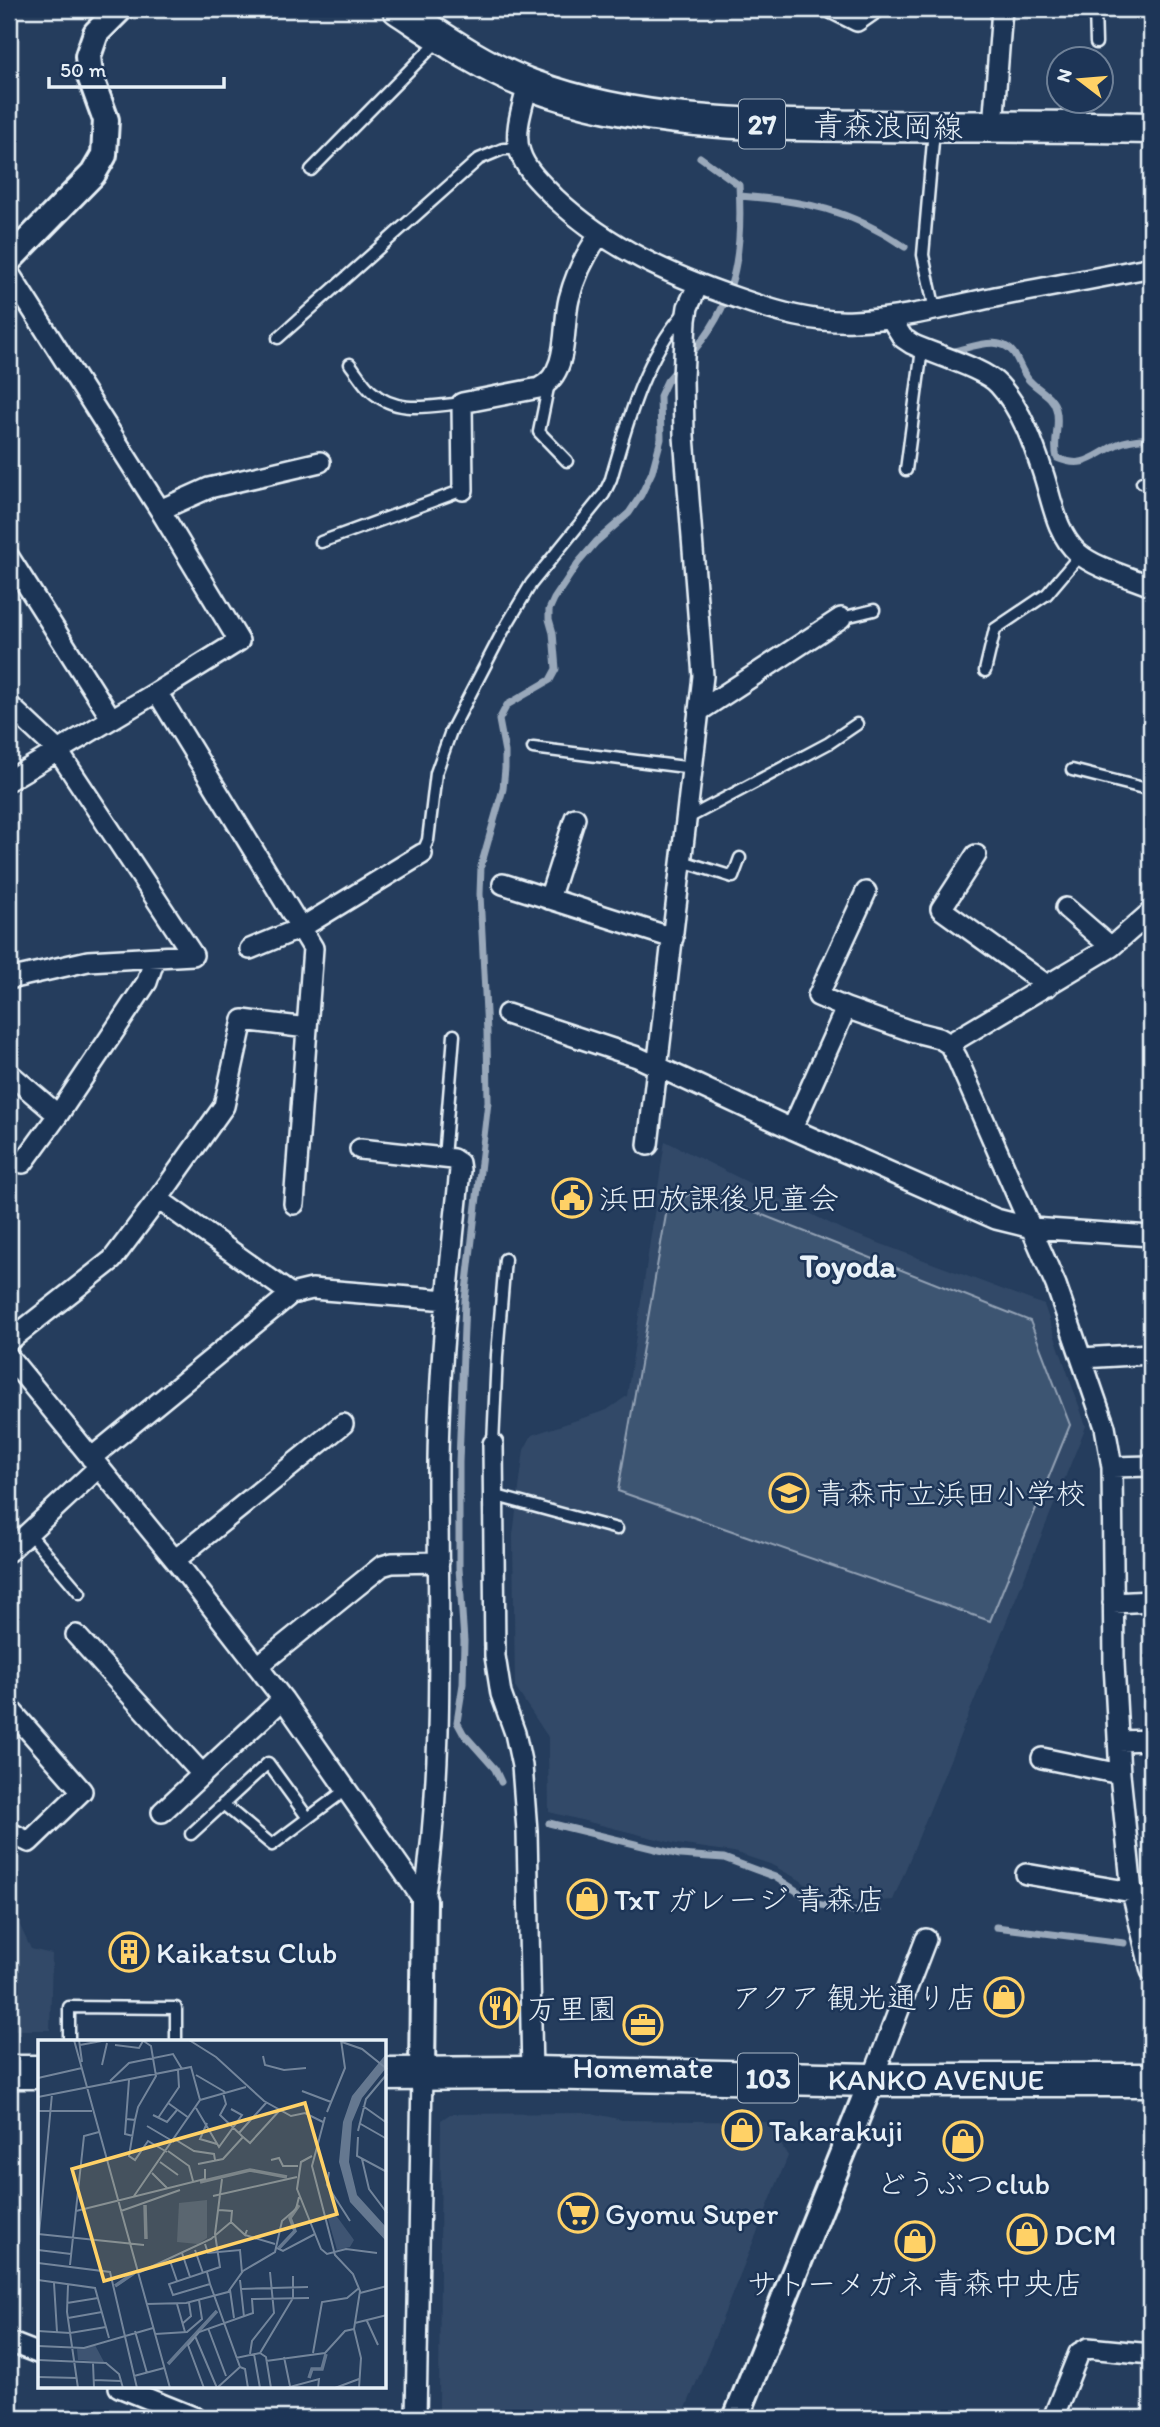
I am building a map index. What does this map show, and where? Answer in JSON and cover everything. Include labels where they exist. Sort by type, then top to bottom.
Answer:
[{"type":"highway","points":[[9,2072],[38,2072]]},
{"type":"highway","name":"KANKO AVENUE","points":[[387,2074],[532,2073],[872,2080],[1151,2080]]},
{"type":"main road","name":"青森浪岡線","points":[[398,9],[442,38],[528,85],[599,106],[700,120],[817,126],[1151,128]]},
{"type":"street","points":[[9,260],[93,174],[104,155],[106,120],[90,76],[88,56],[96,33],[120,9]]},
{"type":"street","points":[[833,9],[857,21],[874,9]]},
{"type":"street","points":[[993,127],[1002,9]]},
{"type":"street","points":[[528,85],[518,133],[519,149],[537,180],[562,204],[600,234],[649,264],[707,288],[784,314],[816,320],[891,319],[1151,267]]},
{"type":"street","points":[[463,490],[462,403],[539,388],[549,383],[559,363],[567,308],[574,285],[587,254],[600,234]]},
{"type":"street","points":[[9,273],[160,510],[239,641],[9,780]]},
{"type":"street","points":[[648,1145],[704,676],[684,436],[683,377],[687,314],[707,288]]},
{"type":"street","points":[[891,319],[903,338],[922,349],[984,374],[999,384],[1023,419],[1061,529],[1069,544],[1080,555],[1151,586]]},
{"type":"street","points":[[160,510],[209,488],[320,462]]},
{"type":"street","points":[[9,557],[111,718]]},
{"type":"street","points":[[701,710],[841,618]]},
{"type":"street","points":[[157,692],[313,948],[294,1204]]},
{"type":"street","points":[[9,705],[58,751],[193,955],[88,961],[9,979]]},
{"type":"street","points":[[550,899],[575,818]]},
{"type":"street","points":[[250,949],[301,928],[422,854]]},
{"type":"street","points":[[976,855],[941,909],[1048,986]]},
{"type":"street","points":[[503,884],[673,938]]},
{"type":"street","points":[[866,892],[818,996],[911,1031],[939,1038],[949,1044],[1056,1285],[1105,1427],[1112,1467],[1114,1663],[1120,1774],[1142,1892],[1151,1971]]},
{"type":"street","points":[[1066,908],[1111,947]]},
{"type":"street","points":[[949,1044],[1111,947],[1151,912]]},
{"type":"street","points":[[23,1163],[147,982],[155,958]]},
{"type":"street","points":[[792,1129],[846,1008]]},
{"type":"street","points":[[507,1014],[637,1058],[996,1219],[1032,1228],[1151,1236]]},
{"type":"street","points":[[9,1341],[112,1260],[158,1199],[223,1106],[243,1020],[306,1028]]},
{"type":"street","points":[[9,1073],[58,1115]]},
{"type":"street","points":[[360,1149],[453,1159],[459,1163],[460,1170],[447,1300],[438,1461],[439,1693],[431,1859],[424,1901],[416,2418]]},
{"type":"street","points":[[158,1199],[291,1294]]},
{"type":"street","points":[[9,1550],[95,1462],[291,1294],[312,1289],[447,1300]]},
{"type":"street","points":[[1082,1358],[1151,1354]]},
{"type":"street","points":[[9,1357],[16,1380],[95,1462],[258,1666],[424,1901]]},
{"type":"street","points":[[175,1560],[343,1424]]},
{"type":"street","points":[[493,1444],[495,1656],[501,1694],[515,1733],[522,1766],[527,1831],[532,2073]]},
{"type":"street","points":[[1112,1467],[1151,1465]]},
{"type":"street","points":[[258,1666],[382,1566],[392,1563],[439,1562]]},
{"type":"street","points":[[1113,1603],[1151,1601]]},
{"type":"street","points":[[76,1635],[202,1774]]},
{"type":"street","points":[[162,1812],[283,1699]]},
{"type":"street","points":[[9,1708],[82,1791],[29,1842],[9,1832]]},
{"type":"street","points":[[1119,1741],[1151,1740]]},
{"type":"street","points":[[1042,1758],[1120,1774]]},
{"type":"street","points":[[1026,1874],[1142,1892]]},
{"type":"street","points":[[736,2418],[926,1940]]},
{"type":"street","points":[[9,2342],[38,2353]]},
{"type":"street","points":[[1053,2418],[1079,2353],[1088,2348],[1151,2354]]},
{"type":"street","points":[[121,2388],[196,2418]]},
{"type":"lane","points":[[1095,9],[1096,43]]},
{"type":"lane","points":[[311,170],[425,51],[442,38]]},
{"type":"lane","points":[[934,127],[923,255],[935,310]]},
{"type":"lane","points":[[278,338],[479,159],[502,149],[519,149]]},
{"type":"lane","points":[[422,854],[428,840],[436,773],[451,731],[503,631],[531,584],[604,494],[648,368],[666,336],[687,314]]},
{"type":"lane","points":[[906,470],[922,349]]},
{"type":"lane","points":[[350,364],[370,391],[390,404],[405,408],[462,403]]},
{"type":"lane","points":[[549,383],[539,432],[567,461]]},
{"type":"lane","points":[[321,542],[463,490]]},
{"type":"lane","points":[[985,671],[995,629],[1047,594],[1080,555]]},
{"type":"lane","points":[[841,618],[874,610]]},
{"type":"lane","points":[[688,818],[830,743],[857,724]]},
{"type":"lane","points":[[533,748],[694,768]]},
{"type":"lane","points":[[1072,770],[1151,790]]},
{"type":"lane","points":[[682,861],[733,877],[740,858]]},
{"type":"lane","points":[[444,1158],[454,1035]]},
{"type":"lane","points":[[493,1444],[505,1259]]},
{"type":"lane","points":[[493,1494],[617,1529]]},
{"type":"lane","points":[[29,1532],[80,1593]]},
{"type":"lane","points":[[191,1834],[268,1763],[309,1818]]},
{"type":"lane","points":[[223,1804],[272,1845],[346,1789]]},
{"type":"lane","points":[[69,2040],[69,2007],[176,2008],[176,2040]]},
{"type":"shaded area","name":"青森市立浜田小学校","points":[[665,1141],[841,1229],[1044,1305],[1086,1426],[893,1900],[860,1902],[820,1895],[800,1880],[770,1864],[734,1852],[677,1844],[549,1812],[548,1737],[515,1687],[513,1535],[524,1450],[532,1435],[607,1410],[627,1396]]},
{"type":"shaded area","points":[[697,1189],[1030,1321],[1070,1425],[990,1621],[618,1491],[667,1209]]},
{"type":"shaded area","points":[[9,1903],[31,1949],[52,1954],[50,2030],[9,2030]]},
{"type":"shaded area","points":[[592,2113],[622,2120],[767,2122],[788,2156],[682,2418],[455,2418],[439,2412],[441,2120],[450,2114]]},
{"type":"waterway","points":[[688,357],[717,318],[726,298],[733,277],[739,233],[739,185],[700,157]]},
{"type":"waterway","points":[[740,196],[806,204],[846,215],[905,247]]},
{"type":"waterway","points":[[955,351],[989,343],[1005,346],[1012,351],[1026,377],[1054,404],[1058,421],[1055,446],[1057,458],[1082,462],[1122,442],[1151,438]]},
{"type":"waterway","points":[[501,1782],[495,1769],[463,1733],[457,1722],[463,1684],[464,1641],[459,1568],[459,1462],[465,1300],[488,1102],[481,866],[503,789],[505,752],[499,720],[507,705],[550,680],[556,669],[549,610],[578,563],[596,542],[629,513],[641,495],[652,472],[661,439],[660,396],[667,381],[678,368]]},
{"type":"waterway","points":[[549,1823],[680,1855],[724,1858],[775,1877],[817,1904],[851,1911],[878,1911]]},
{"type":"waterway","points":[[996,1927],[1124,1943]]},
{"type":"place","name":"浜田放課後児童会","points":[[572,1198]]},
{"type":"place","name":"青森市立浜田小学校","points":[[789,1493]]},
{"type":"place","name":"TxT ガレージ 青森店","points":[[587,1899]]},
{"type":"place","name":"Kaikatsu Club","points":[[129,1952]]},
{"type":"place","name":"アクア 観光通り店","points":[[1004,1997]]},
{"type":"place","name":"万里園","points":[[500,2008]]},
{"type":"place","name":"Homemate","points":[[643,2025]]},
{"type":"place","name":"Takarakuji","points":[[742,2130]]},
{"type":"place","name":"どうぶつclub","points":[[963,2141]]},
{"type":"place","name":"Gyomu Super","points":[[578,2213]]},
{"type":"place","name":"DCM","points":[[1027,2234]]},
{"type":"place","name":"サトーメガネ 青森中央店","points":[[915,2241]]},
{"type":"district","name":"Toyoda","points":[[848,1266]]}]
